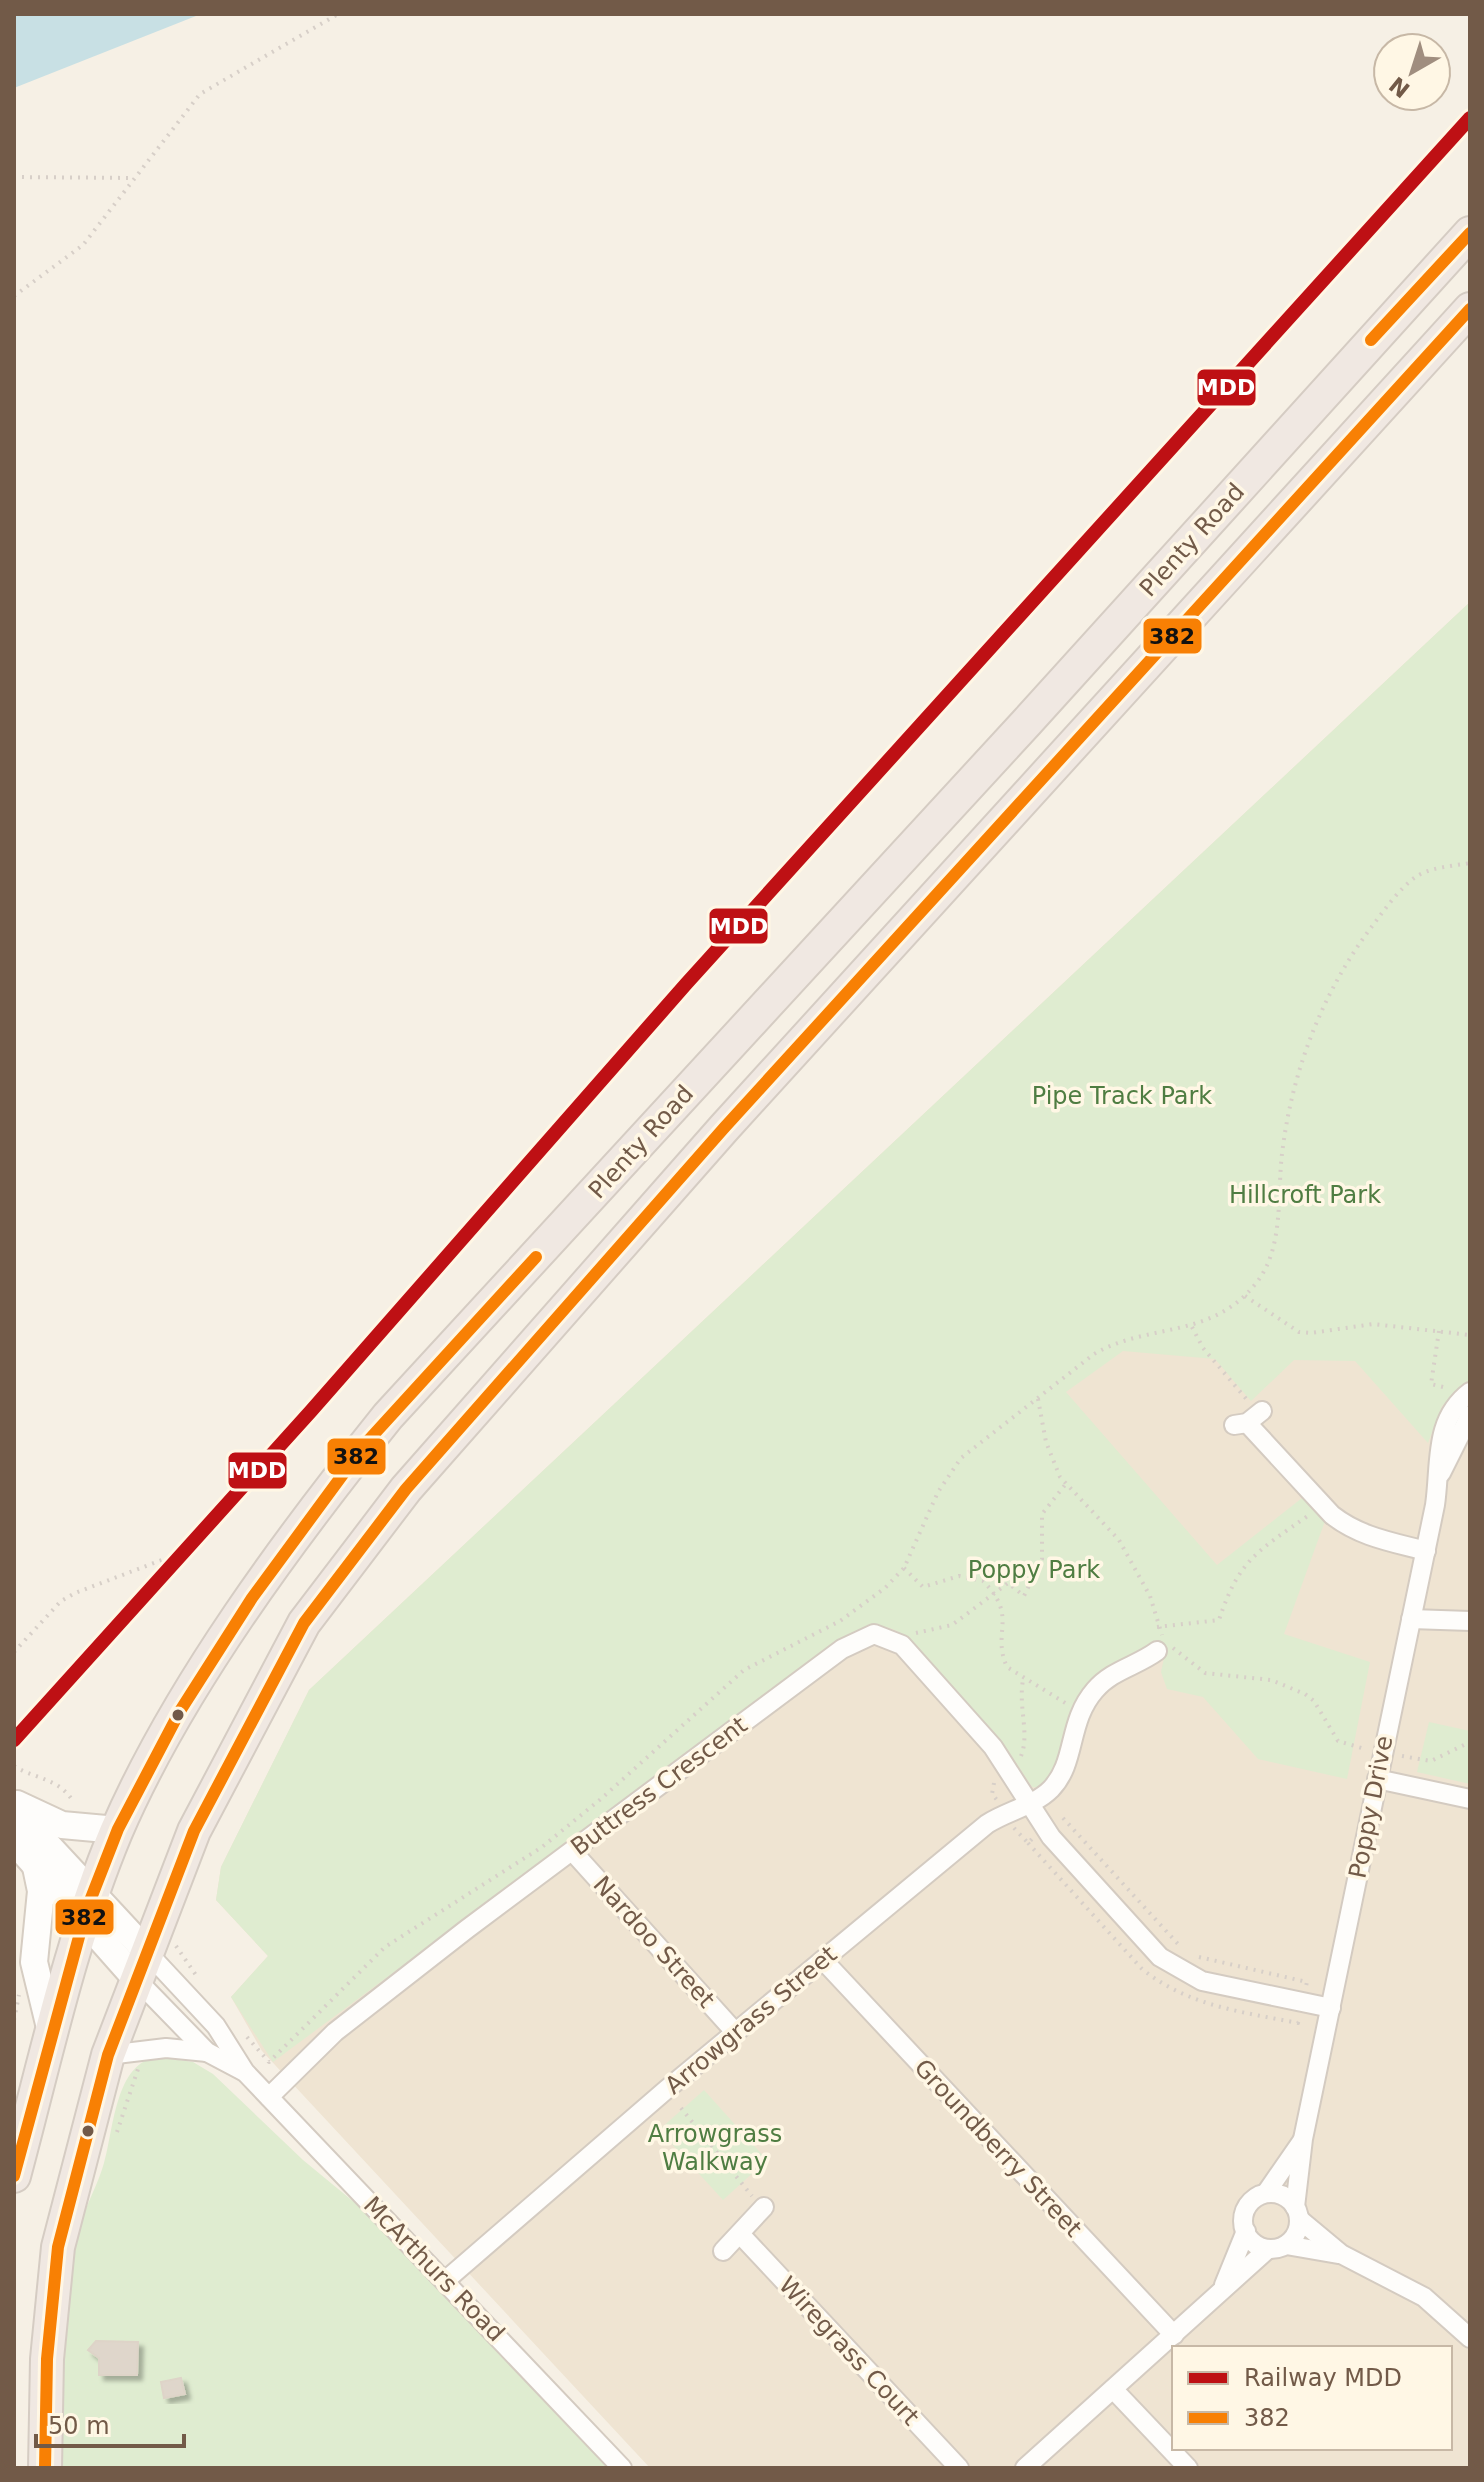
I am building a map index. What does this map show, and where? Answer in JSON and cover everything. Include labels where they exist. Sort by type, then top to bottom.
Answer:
[{"type":"highway","name":"Plenty Road","points":[[14,2176],[51,2032],[117,1830],[184,1703],[261,1583],[388,1416],[1027,722],[1470,233]]},
{"type":"highway","name":"Plenty Road","points":[[45,2468],[47,2359],[58,2247],[108,2055],[194,1831],[304,1623],[388,1512],[724,1128],[1470,309]]},
{"type":"street","name":"Poppy Drive","points":[[1297,2213],[1303,2139],[1426,1551],[1440,1475],[1443,1427],[1467,1394]]},
{"type":"street","name":"Poppy Drive","points":[[1440,1475],[1470,1415]]},
{"type":"street","points":[[1251,1418],[1323,1506],[1348,1528],[1426,1551]]},
{"type":"street","points":[[1411,1619],[1470,1621]]},
{"type":"street","name":"Buttress Crescent","points":[[269,2097],[335,2032],[853,1642],[874,1634],[902,1645]]},
{"type":"street","points":[[902,1645],[1004,1760],[1051,1837],[1145,1942],[1174,1968],[1202,1981],[1331,2008]]},
{"type":"street","points":[[1080,1711],[1103,1681],[1164,1645]]},
{"type":"street","name":"Arrowgrass Street","points":[[446,2280],[987,1824],[1043,1797],[1063,1772],[1080,1711]]},
{"type":"street","points":[[1377,1779],[1470,1799]]},
{"type":"street","points":[[14,1802],[62,1825],[117,1830]]},
{"type":"street","points":[[14,1809],[89,1909],[142,1966]]},
{"type":"street","points":[[14,1841],[36,1867],[89,1909]]},
{"type":"street","name":"Nardoo Street","points":[[573,1852],[736,2033]]},
{"type":"street","points":[[36,1867],[41,1891],[34,1962],[51,2032]]},
{"type":"street","name":"Groundberry Street","points":[[823,1960],[1174,2335]]},
{"type":"street","name":"McArthurs Road","points":[[142,1966],[173,1980],[216,2026],[245,2072],[622,2468]]},
{"type":"street","name":"McArthurs Road","points":[[142,1966],[207,2052]]},
{"type":"street","name":"McArthurs Road","points":[[108,2055],[154,2049],[207,2052],[245,2072]]},
{"type":"street","name":"Poppy Drive","points":[[1266,2193],[1303,2139]]},
{"type":"street","points":[[1221,2291],[1246,2231],[1247,2207],[1266,2193],[1283,2195],[1297,2213],[1341,2254],[1424,2297],[1467,2330]]},
{"type":"street","points":[[723,2251],[764,2208]]},
{"type":"street","points":[[1025,2468],[1221,2291],[1297,2232],[1297,2213]]},
{"type":"street","points":[[1246,2231],[1255,2243],[1341,2254]]},
{"type":"street","name":"Wiregrass Court","points":[[740,2234],[959,2468]]},
{"type":"street","points":[[1113,2389],[1188,2468]]},
{"type":"path","points":[[14,296],[83,245],[200,94],[338,14]]},
{"type":"path","points":[[14,177],[134,178]]},
{"type":"path","points":[[269,2062],[385,1947],[542,1847],[602,1798],[744,1670],[840,1621],[885,1588],[904,1568],[948,1474],[976,1445],[1105,1348],[1192,1327],[1217,1316],[1245,1296],[1268,1265],[1275,1241],[1284,1137],[1311,1035],[1329,992],[1352,952],[1402,890],[1418,876],[1433,870],[1470,863]]},
{"type":"path","points":[[1245,1296],[1279,1322],[1299,1332],[1373,1324],[1470,1335]]},
{"type":"path","points":[[1192,1327],[1251,1418]]},
{"type":"path","points":[[1439,1331],[1431,1384],[1467,1394]]},
{"type":"path","points":[[1038,1399],[1046,1442],[1065,1485],[1119,1540],[1150,1596],[1164,1645],[1205,1673],[1247,1676],[1290,1686],[1314,1701],[1338,1741],[1431,1761],[1470,1742]]},
{"type":"path","points":[[902,1645],[920,1630],[944,1629],[952,1625],[993,1591],[1008,1583],[1024,1596],[1033,1584],[1042,1559],[1042,1514],[1065,1485]]},
{"type":"path","points":[[1157,1627],[1219,1620],[1230,1586],[1247,1562],[1323,1506]]},
{"type":"path","points":[[14,1652],[61,1601],[175,1555]]},
{"type":"path","points":[[904,1568],[923,1587],[959,1576],[973,1576],[993,1591],[1004,1613],[1002,1649],[1007,1667],[1080,1711]]},
{"type":"path","points":[[14,1766],[32,1778],[56,1782],[79,1811]]},
{"type":"path","points":[[173,1980],[184,1959]]},
{"type":"path","points":[[115,2137],[135,2072],[143,2064],[156,2061],[154,2049]]},
{"type":"path","points":[[681,2108],[764,2208]]},
{"type":"shaded area","points":[[1470,602],[1470,2468],[650,2468],[262,2051],[231,1997],[268,1956],[216,1900],[221,1867],[309,1690]]},
{"type":"green space","points":[[1470,602],[1470,1381],[1442,1406],[1428,1443],[1355,1361],[1294,1360],[1251,1401],[1215,1359],[1123,1351],[1066,1392],[1217,1565],[1302,1498],[1325,1521],[1284,1634],[1370,1662],[1347,1779],[1258,1759],[1203,1697],[1167,1689],[1161,1672],[1164,1658],[1152,1645],[1102,1675],[1081,1694],[1067,1721],[1054,1771],[1040,1788],[1032,1787],[1007,1749],[906,1637],[890,1628],[868,1627],[845,1637],[273,2062],[231,1997],[268,1956],[216,1900],[221,1867],[309,1690]]},
{"type":"green space","points":[[1429,1722],[1470,1731],[1470,1784],[1417,1772]]},
{"type":"green space","points":[[158,2057],[193,2062],[213,2074],[303,2160],[377,2221],[611,2468],[52,2468],[65,2316],[80,2226],[101,2171],[125,2084],[133,2071],[144,2062]]},
{"type":"green space","name":"Arrowgrass Walkway","points":[[704,2090],[767,2160],[723,2200],[659,2130]]},
{"type":"water","points":[[14,14],[201,14],[14,88]]},
{"type":"building","points":[[96,2341],[138,2342],[137,2375],[99,2375],[99,2358],[88,2350]]},
{"type":"building","points":[[181,2378],[185,2394],[164,2398],[161,2382]]},
{"type":"rail line","name":"MDD","points":[[14,1740],[311,1411],[686,984],[1470,118]]},
{"type":"transit line","name":"382","points":[[1371,340],[1470,233]]},
{"type":"transit line","name":"382","points":[[45,2468],[47,2359],[58,2247],[108,2055],[194,1831],[304,1623],[406,1489],[724,1128],[1470,309]]},
{"type":"transit line","name":"382","points":[[14,2176],[86,1911],[118,1829],[180,1711],[252,1598],[366,1443],[536,1257]]},
{"type":"park label","name":"Pipe Track Park","points":[[1122,1096]]},
{"type":"park label","name":"Hillcroft Park","points":[[1305,1195]]},
{"type":"park label","name":"Poppy Park","points":[[1034,1570]]}]
